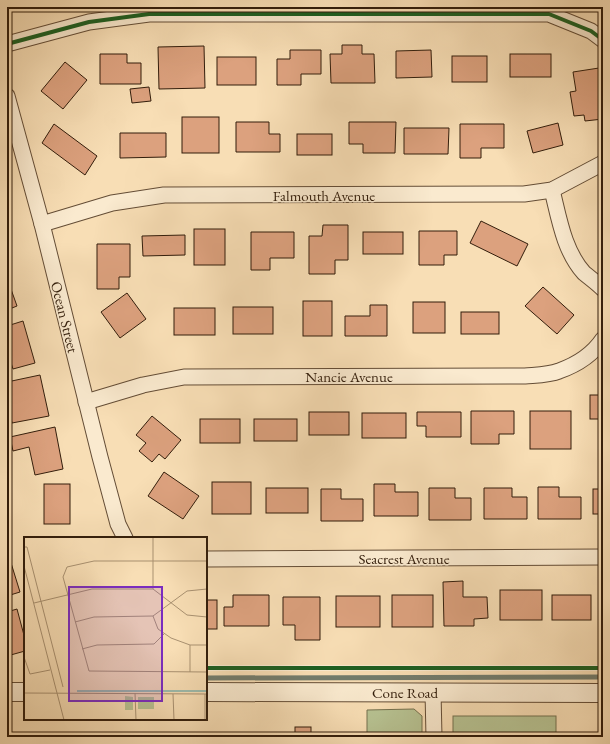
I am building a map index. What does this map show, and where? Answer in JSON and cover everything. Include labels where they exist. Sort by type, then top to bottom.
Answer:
[{"type":"street","points":[[7,44],[89,22],[149,14],[549,11],[591,31],[603,40]]},
{"type":"street","name":"Ocean Street","points":[[7,96],[42,224],[118,524],[124,537]]},
{"type":"street","name":"Falmouth Avenue","points":[[42,224],[112,203],[164,195],[524,194],[552,190],[603,163]]},
{"type":"street","points":[[552,190],[560,223],[570,252],[584,272],[603,289]]},
{"type":"street","name":"Nancie Avenue","points":[[86,402],[143,384],[184,377],[525,376],[558,372],[584,359],[599,345],[603,338]]},
{"type":"street","name":"Seacrest Avenue","points":[[207,559],[603,557]]},
{"type":"street","points":[[7,692],[24,692]]},
{"type":"street","name":"Cone Road","points":[[207,692],[603,693]]},
{"type":"street","points":[[433,692],[434,737]]},
{"type":"green space","points":[[414,709],[422,716],[422,737],[367,737],[367,710]]},
{"type":"green space","points":[[453,716],[556,716],[556,737],[453,737]]},
{"type":"building","points":[[342,45],[362,45],[362,54],[374,54],[375,83],[331,83],[330,54],[342,54]]},
{"type":"building","points":[[204,46],[205,88],[159,89],[158,47]]},
{"type":"building","points":[[290,50],[321,50],[321,74],[301,74],[301,85],[277,85],[277,59],[290,59]]},
{"type":"building","points":[[431,50],[432,77],[396,78],[396,51]]},
{"type":"building","points":[[100,54],[127,54],[127,63],[141,63],[141,84],[100,84]]},
{"type":"building","points":[[510,54],[551,54],[551,77],[510,77]]},
{"type":"building","points":[[452,56],[487,56],[487,82],[452,82]]},
{"type":"building","points":[[217,57],[256,57],[256,85],[217,85]]},
{"type":"building","points":[[65,62],[87,80],[63,109],[41,91]]},
{"type":"building","points":[[599,68],[603,93],[603,119],[585,121],[584,115],[574,116],[570,92],[576,91],[573,72]]},
{"type":"building","points":[[149,87],[151,101],[132,103],[130,89]]},
{"type":"building","points":[[182,117],[219,117],[219,153],[182,153]]},
{"type":"building","points":[[236,122],[269,122],[269,134],[280,134],[280,152],[236,152]]},
{"type":"building","points":[[349,122],[396,122],[395,153],[363,153],[363,144],[349,144]]},
{"type":"building","points":[[558,123],[563,145],[533,153],[527,131]]},
{"type":"building","points":[[54,124],[97,156],[85,175],[42,143]]},
{"type":"building","points":[[460,124],[504,124],[504,148],[481,148],[481,158],[460,158]]},
{"type":"building","points":[[404,128],[449,128],[448,154],[404,154]]},
{"type":"building","points":[[120,133],[166,133],[166,157],[120,158]]},
{"type":"building","points":[[297,134],[332,134],[332,155],[297,155]]},
{"type":"building","points":[[481,221],[528,244],[517,266],[470,243]]},
{"type":"building","points":[[323,225],[348,225],[348,260],[335,260],[335,274],[309,274],[309,236],[322,236]]},
{"type":"building","points":[[194,229],[225,229],[225,265],[194,265]]},
{"type":"building","points":[[419,231],[457,231],[457,255],[444,255],[444,265],[419,265]]},
{"type":"building","points":[[251,232],[294,232],[294,258],[270,258],[270,270],[251,270]]},
{"type":"building","points":[[363,232],[403,232],[403,254],[363,254]]},
{"type":"building","points":[[185,235],[185,255],[143,256],[142,236]]},
{"type":"building","points":[[97,244],[130,244],[130,277],[119,277],[119,289],[97,289]]},
{"type":"building","points":[[7,278],[17,306],[7,310]]},
{"type":"building","points":[[543,287],[574,315],[557,334],[525,306]]},
{"type":"building","points":[[127,293],[146,319],[120,338],[101,312]]},
{"type":"building","points":[[303,301],[332,301],[332,336],[303,336]]},
{"type":"building","points":[[413,302],[445,302],[445,333],[413,333]]},
{"type":"building","points":[[370,305],[387,305],[387,336],[345,336],[345,316],[370,316]]},
{"type":"building","points":[[233,307],[273,307],[273,334],[233,334]]},
{"type":"building","points":[[174,308],[215,308],[215,335],[174,335]]},
{"type":"building","points":[[461,312],[499,312],[499,334],[461,334]]},
{"type":"building","points":[[23,321],[35,363],[13,369],[7,350],[7,326]]},
{"type":"building","points":[[40,375],[49,416],[12,423],[7,398],[7,382]]},
{"type":"building","points":[[590,395],[603,395],[603,419],[590,419]]},
{"type":"building","points":[[471,411],[514,411],[514,434],[499,434],[499,444],[471,444]]},
{"type":"building","points":[[530,411],[571,411],[571,449],[530,449]]},
{"type":"building","points":[[309,412],[349,412],[349,435],[309,435]]},
{"type":"building","points":[[417,412],[461,412],[461,437],[426,437],[426,426],[417,426]]},
{"type":"building","points":[[362,413],[406,413],[406,438],[362,438]]},
{"type":"building","points":[[152,416],[181,440],[165,459],[159,454],[152,462],[139,451],[146,443],[136,435]]},
{"type":"building","points":[[200,419],[240,419],[240,443],[200,443]]},
{"type":"building","points":[[254,419],[297,419],[297,441],[254,441]]},
{"type":"building","points":[[55,427],[63,469],[35,475],[29,447],[13,451],[10,437]]},
{"type":"building","points":[[164,472],[199,496],[183,519],[148,496]]},
{"type":"building","points":[[212,482],[251,482],[251,514],[212,514]]},
{"type":"building","points":[[44,484],[70,484],[70,524],[44,524]]},
{"type":"building","points":[[374,484],[395,484],[395,492],[418,492],[418,516],[374,516]]},
{"type":"building","points":[[538,487],[559,487],[559,497],[581,497],[581,519],[538,519]]},
{"type":"building","points":[[266,488],[308,488],[308,513],[266,513]]},
{"type":"building","points":[[429,488],[455,488],[455,498],[471,498],[471,520],[429,520]]},
{"type":"building","points":[[484,488],[512,488],[512,497],[527,497],[527,519],[484,519]]},
{"type":"building","points":[[321,489],[341,489],[341,499],[363,499],[363,521],[321,521]]},
{"type":"building","points":[[593,489],[603,489],[603,514],[593,514]]},
{"type":"building","points":[[7,550],[20,592],[7,596]]},
{"type":"building","points":[[463,581],[463,597],[487,597],[488,618],[474,619],[474,626],[444,626],[443,582]]},
{"type":"building","points":[[500,590],[542,590],[542,620],[500,620]]},
{"type":"building","points":[[233,595],[269,595],[269,626],[224,626],[224,607],[233,607]]},
{"type":"building","points":[[392,595],[433,595],[433,627],[392,627]]},
{"type":"building","points":[[552,595],[591,595],[591,620],[552,620]]},
{"type":"building","points":[[336,596],[380,596],[380,627],[336,627]]},
{"type":"building","points":[[283,597],[320,597],[320,640],[295,640],[295,625],[283,625]]},
{"type":"building","points":[[207,600],[217,600],[217,629],[207,629]]},
{"type":"building","points":[[17,609],[24,635],[24,651],[7,656],[7,612]]},
{"type":"building","points":[[295,727],[311,727],[311,737],[295,737]]},
{"type":"building","points":[[576,733],[603,733],[603,737],[576,737]]},
{"type":"building","points":[[21,734],[22,737],[10,737]]},
{"type":"waterway","points":[[207,678],[603,677]]},
{"type":"cycle path","points":[[7,44],[89,22],[149,14],[549,14],[591,31],[603,40]]},
{"type":"cycle path","points":[[207,668],[603,668]]}]
